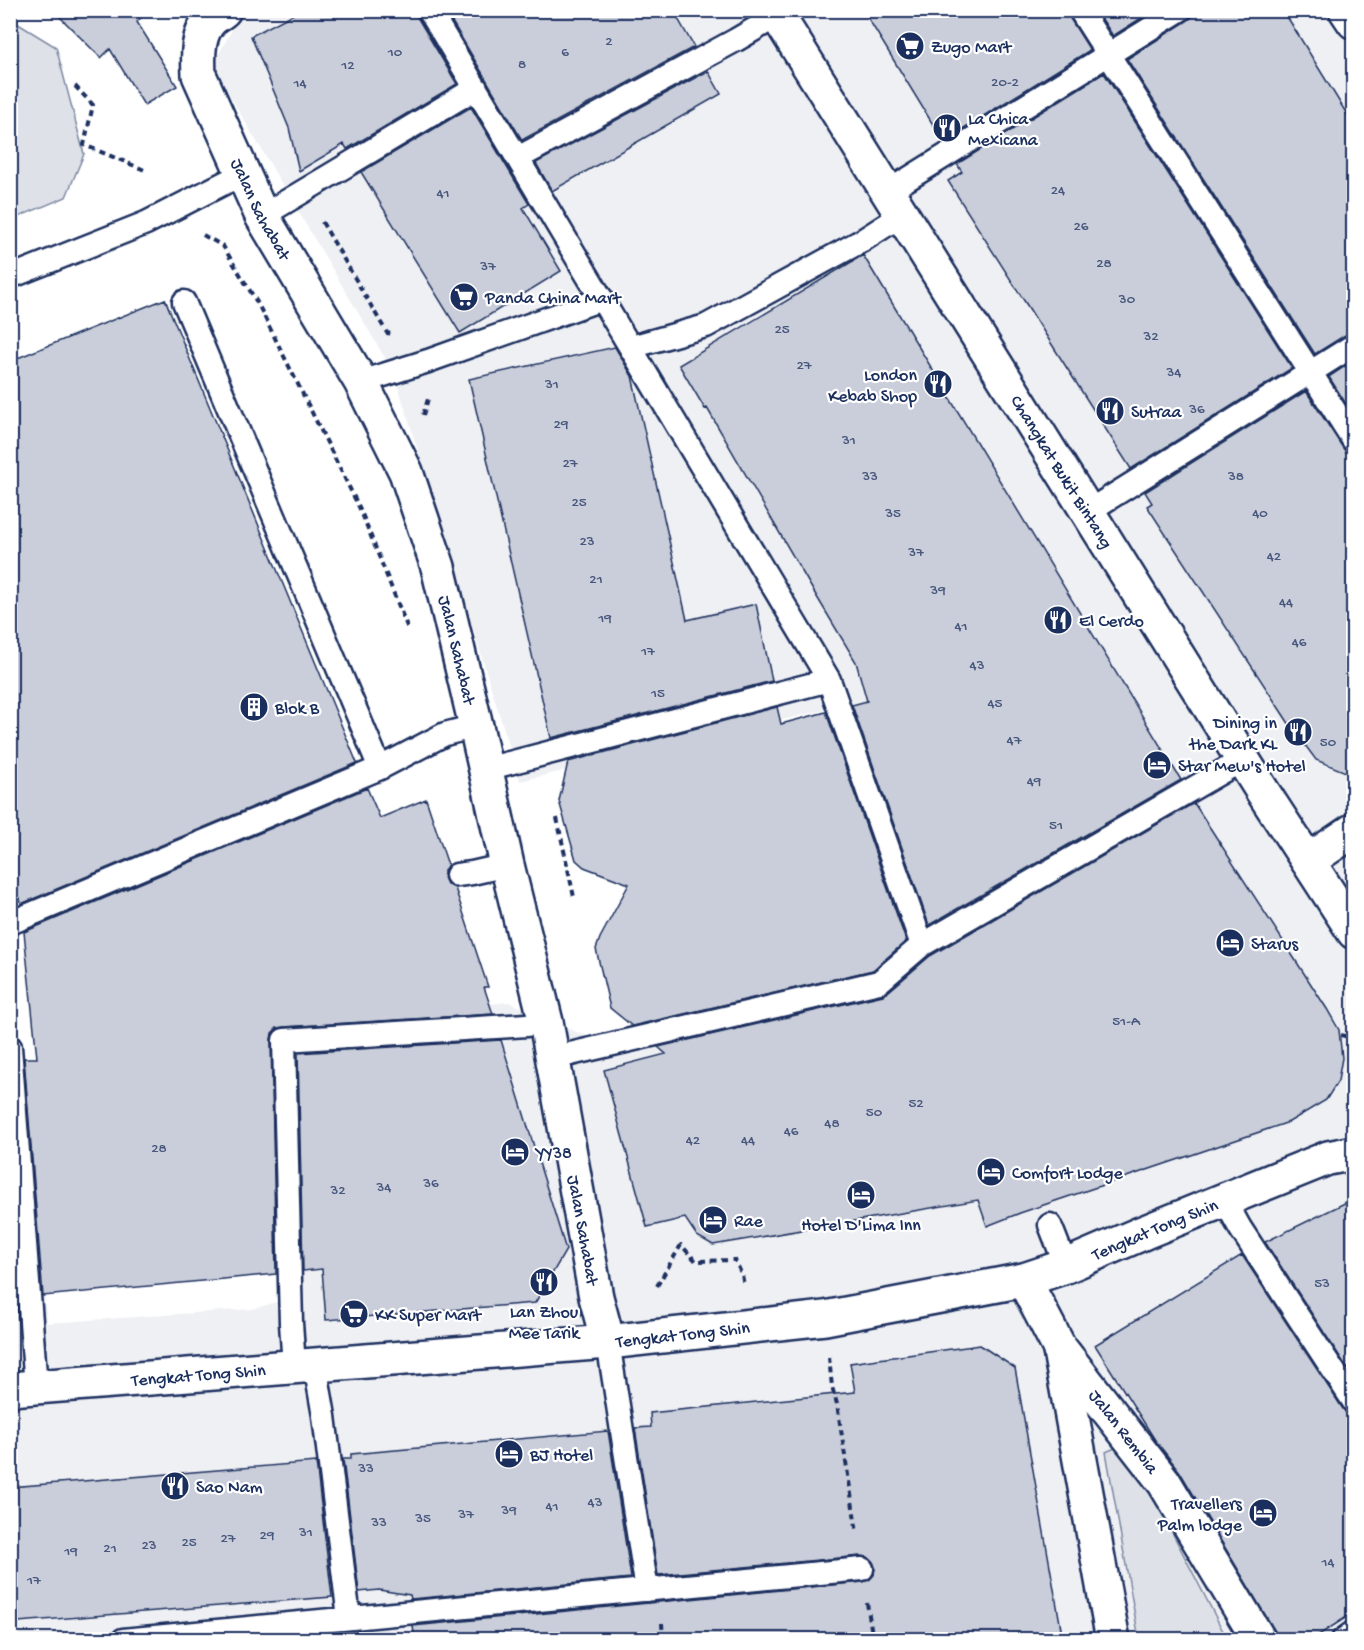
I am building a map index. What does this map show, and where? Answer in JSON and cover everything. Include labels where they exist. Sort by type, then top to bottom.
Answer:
[{"type":"street","name":"Jalan Sahabat","points":[[224,10],[212,19],[202,35],[198,57],[199,75],[262,216],[361,382],[406,472],[438,567],[554,1058],[596,1297],[608,1342]]},
{"type":"street","points":[[1346,10],[1353,22]]},
{"type":"street","name":"Changkat Bukit Bintang","points":[[776,13],[1087,512],[1353,932]]},
{"type":"street","points":[[1308,861],[1353,830]]},
{"type":"street","name":"Tengkat Tong Shin","points":[[23,1388],[608,1342],[825,1318],[1024,1280],[1066,1266],[1224,1199],[1341,1156],[1353,1137]]},
{"type":"street","name":"Jalan Rembia","points":[[1024,1280],[1059,1347],[1164,1482],[1259,1640]]},
{"type":"street","name":"Jalan Rembia","points":[[1059,1347],[1113,1640]]},
{"type":"lane","points":[[429,10],[829,680],[936,943]]},
{"type":"lane","points":[[1080,10],[1353,441]]},
{"type":"lane","points":[[630,347],[706,326],[863,240],[895,204],[1108,55],[1180,10]]},
{"type":"lane","points":[[518,158],[726,45],[776,13]]},
{"type":"lane","points":[[262,216],[476,88]]},
{"type":"lane","points":[[10,277],[146,223],[242,174]]},
{"type":"lane","points":[[361,382],[428,361],[602,299]]},
{"type":"lane","points":[[184,302],[380,768]]},
{"type":"lane","points":[[1087,512],[1353,345]]},
{"type":"lane","points":[[486,769],[829,680]]},
{"type":"lane","points":[[10,923],[380,768],[445,734],[476,726]]},
{"type":"lane","points":[[554,1058],[879,982],[936,943],[1244,759]]},
{"type":"lane","points":[[457,875],[507,865]]},
{"type":"lane","points":[[349,1618],[324,1416],[291,1323],[284,1040],[546,1022]]},
{"type":"lane","points":[[10,1047],[23,1388]]},
{"type":"lane","points":[[1224,1199],[1240,1228],[1353,1402]]},
{"type":"lane","points":[[1050,1225],[1066,1266]]},
{"type":"lane","points":[[608,1342],[647,1590]]},
{"type":"lane","points":[[123,1640],[862,1569]]},
{"type":"lane","points":[[1343,1640],[1353,1632]]},
{"type":"path","points":[[75,86],[93,105],[84,145],[147,171]]},
{"type":"path","points":[[304,191],[387,333],[397,335]]},
{"type":"path","points":[[557,818],[574,897]]},
{"type":"path","points":[[1341,1035],[1348,1037]]},
{"type":"path","points":[[657,1286],[681,1245],[696,1261],[735,1260],[742,1275],[744,1287]]},
{"type":"path","points":[[825,1318],[832,1387],[837,1404],[873,1640]]},
{"type":"shaded area","points":[[249,10],[1086,10],[1103,38],[1146,11],[1353,11],[1353,1639],[11,1640],[11,1036],[17,1036],[47,1323],[253,1309],[280,1301],[278,1027],[509,1002],[588,1037],[888,964],[909,939],[825,710],[520,781],[394,373],[212,66],[241,14]]},
{"type":"shaded area","points":[[10,19],[56,47],[84,154],[66,197],[11,220]]},
{"type":"shaded area","points":[[1126,1443],[1227,1639],[1139,1639],[1106,1452]]},
{"type":"building","points":[[53,10],[148,10],[137,22],[177,86],[144,105],[110,49],[101,58]]},
{"type":"building","points":[[301,10],[416,10],[417,17],[457,84],[347,149],[344,144],[299,171],[289,128],[251,36]]},
{"type":"building","points":[[445,10],[673,10],[694,47],[522,140]]},
{"type":"building","points":[[863,10],[1067,10],[1090,50],[943,141]]},
{"type":"building","points":[[1096,10],[1154,10],[1113,36]]},
{"type":"building","points":[[1193,10],[1283,10],[1353,124],[1353,332],[1315,354],[1127,59],[1187,21],[1192,17]]},
{"type":"building","points":[[708,71],[721,94],[552,191],[536,163]]},
{"type":"building","points":[[1104,73],[1292,368],[1131,469],[948,181],[962,172],[957,164]]},
{"type":"building","points":[[471,107],[529,204],[523,208],[561,271],[460,333],[361,172]]},
{"type":"building","points":[[863,255],[1181,780],[929,925],[852,705],[867,701],[856,662],[707,408],[705,409],[679,365]]},
{"type":"building","points":[[165,299],[357,763],[21,904],[20,898],[10,902],[10,361]]},
{"type":"building","points":[[615,347],[632,376],[687,620],[756,604],[772,681],[551,738],[469,379]]},
{"type":"building","points":[[1353,361],[1353,415],[1329,377]]},
{"type":"building","points":[[1306,391],[1343,448],[1347,453],[1353,454],[1353,775],[1316,760],[1288,722],[1147,506],[1152,503],[1145,492]]},
{"type":"building","points":[[777,707],[781,724],[826,712],[906,941],[873,970],[632,1026],[610,1008],[596,949],[629,884],[584,867],[576,860],[559,801],[568,762]]},
{"type":"building","points":[[367,788],[380,818],[426,799],[448,865],[444,870],[444,877],[447,884],[455,888],[488,987],[484,987],[493,1014],[283,1027],[277,1028],[272,1033],[276,1274],[43,1296],[24,1058],[37,1058],[24,932]]},
{"type":"building","points":[[1194,803],[1339,1030],[1342,1058],[1338,1081],[1326,1100],[1289,1122],[987,1226],[978,1200],[713,1245],[697,1236],[685,1218],[647,1227],[604,1070],[666,1054],[658,1047],[883,995],[930,956]]},
{"type":"building","points":[[501,1040],[566,1250],[535,1303],[326,1320],[322,1269],[303,1271],[298,1053]]},
{"type":"building","points":[[1353,1199],[1353,1377],[1265,1242]]},
{"type":"building","points":[[1242,1255],[1343,1409],[1347,1414],[1353,1415],[1353,1613],[1311,1640],[1280,1640],[1180,1472],[1155,1440],[1095,1345]]},
{"type":"building","points":[[980,1345],[1015,1368],[1063,1640],[415,1640],[413,1626],[869,1580],[874,1575],[875,1567],[868,1557],[861,1556],[658,1575],[635,1428],[651,1427],[650,1413],[855,1392],[850,1363]]},
{"type":"building","points":[[608,1431],[631,1578],[411,1599],[410,1595],[379,1590],[359,1592],[343,1459],[351,1459],[351,1454]]},
{"type":"building","points":[[316,1462],[332,1597],[18,1622],[10,1538],[10,1487]]},
{"type":"place","name":"Zugo Mart","points":[[910,46]]},
{"type":"place","name":"La Chica Mexicana","points":[[947,128]]},
{"type":"place","name":"Panda China Mart","points":[[464,297]]},
{"type":"place","name":"London Kebab Shop","points":[[938,384]]},
{"type":"place","name":"Sutraa","points":[[1110,411]]},
{"type":"place","name":"El Cerdo","points":[[1058,620]]},
{"type":"place","name":"Blok B","points":[[254,707]]},
{"type":"place","name":"Dining in the Dark KL","points":[[1298,732]]},
{"type":"place","name":"Star Mew's Hotel","points":[[1157,765]]},
{"type":"place","name":"Starus","points":[[1230,943]]},
{"type":"place","name":"YY38","points":[[515,1152]]},
{"type":"place","name":"Comfort Lodge","points":[[991,1172]]},
{"type":"place","name":"Hotel D'Lima Inn","points":[[861,1195]]},
{"type":"place","name":"Rae","points":[[713,1220]]},
{"type":"place","name":"Lan Zhou Mee Tarik","points":[[544,1282]]},
{"type":"place","name":"KK Super Mart","points":[[354,1314]]},
{"type":"place","name":"BJ Hotel","points":[[509,1454]]},
{"type":"place","name":"Sao Nam","points":[[175,1486]]},
{"type":"place","name":"Travellers Palm lodge","points":[[1263,1513]]}]
